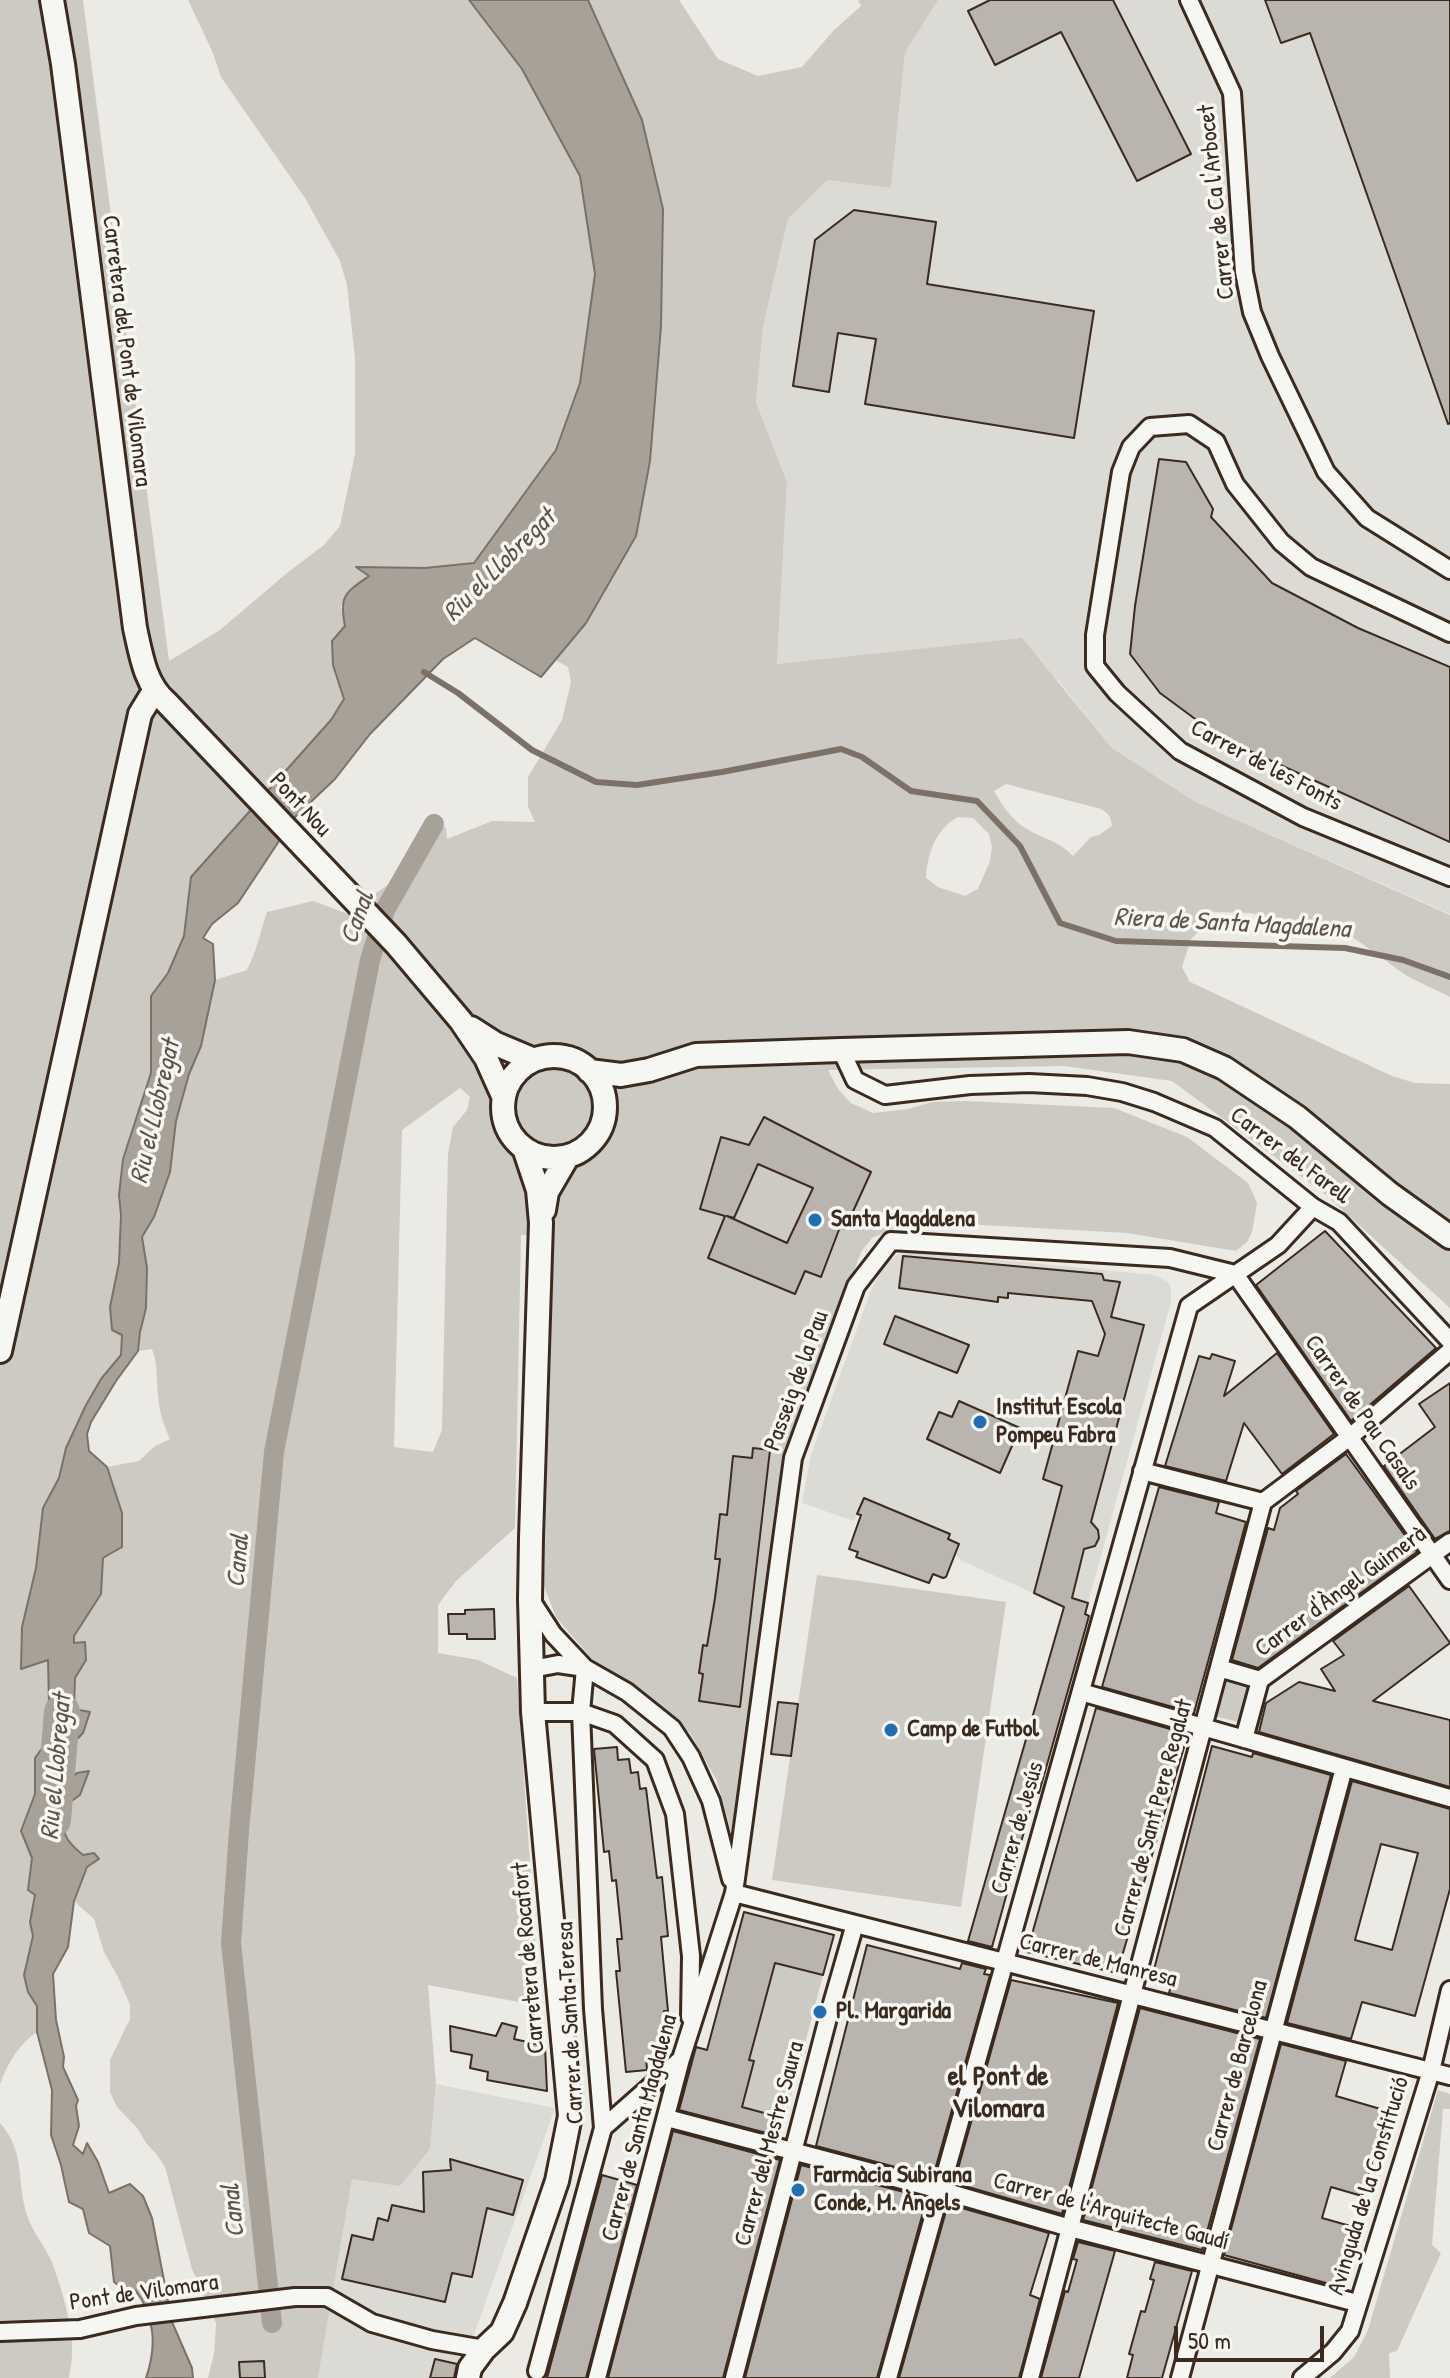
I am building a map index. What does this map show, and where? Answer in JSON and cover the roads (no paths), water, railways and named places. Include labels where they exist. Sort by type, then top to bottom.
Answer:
[{"type":"street","name":"Carretera del Pont de Vilomara","points":[[52,0],[63,64],[135,628],[142,660],[160,696]]},
{"type":"street","name":"Carrer de Ca l'Arbocet","points":[[1189,0],[1232,93],[1244,272],[1252,312],[1270,356],[1326,472],[1367,518],[1450,570]]},
{"type":"street","name":"Carrer de les Fonts","points":[[1450,633],[1311,567],[1281,542],[1235,484],[1216,442],[1189,424],[1150,427],[1131,447],[1121,472],[1095,635],[1095,666],[1117,693],[1180,751],[1303,817],[1450,877]]},
{"type":"street","name":"Pont Nou","points":[[160,696],[396,944],[461,1021]]},
{"type":"street","points":[[0,1351],[140,714],[160,696]]},
{"type":"street","points":[[461,1021],[496,1044],[534,1060]]},
{"type":"street","points":[[461,1021],[486,1058],[504,1098]]},
{"type":"street","points":[[589,1071],[621,1075],[696,1055],[1128,1042],[1183,1050],[1224,1068],[1297,1117],[1390,1194],[1450,1237]]},
{"type":"street","name":"Carrer del Farell","points":[[841,1050],[855,1080],[885,1095],[970,1085],[1029,1083],[1111,1090],[1154,1102],[1215,1128],[1313,1207],[1339,1222],[1450,1341]]},
{"type":"street","points":[[604,1117],[601,1087],[589,1071],[566,1058],[550,1056],[534,1060],[512,1078],[504,1098],[507,1126],[524,1148],[540,1156],[568,1156],[591,1141],[625,1088],[649,1070]]},
{"type":"street","points":[[524,1148],[538,1190],[541,1223]]},
{"type":"street","points":[[541,1223],[547,1192],[568,1156]]},
{"type":"street","name":"Carrer de Jesús","points":[[888,2378],[1189,1306],[1278,1245],[1313,1207]]},
{"type":"street","name":"Carretera de Rocafort","points":[[468,2378],[470,2368],[484,2349],[502,2332],[515,2303],[557,2181],[570,2116],[533,1712],[530,1599],[541,1223]]},
{"type":"street","name":"Passeig de la Pau","points":[[734,1893],[793,1458],[856,1286],[891,1241],[1170,1258],[1235,1274]]},
{"type":"street","name":"Carrer de Pau Casals","points":[[1235,1274],[1450,1580]]},
{"type":"street","points":[[1142,1471],[1263,1502],[1350,1437],[1450,1351]]},
{"type":"street","name":"Carrer de Sant Pere Regalat","points":[[1030,2378],[1263,1502]]},
{"type":"street","name":"Carrer d'Àngel Guimerà","points":[[1260,1680],[1450,1542]]},
{"type":"street","points":[[530,1599],[553,1634],[585,1668],[627,1692],[672,1728],[691,1757],[711,1801],[725,1846],[734,1893]]},
{"type":"street","points":[[532,1669],[558,1664],[585,1668]]},
{"type":"street","name":"Carrer de Santa Teresa","points":[[537,2371],[603,2128],[593,2009],[581,1712],[585,1668]]},
{"type":"street","points":[[1219,1668],[1260,1680],[1244,1739]]},
{"type":"street","points":[[1081,1692],[1450,1798]]},
{"type":"street","points":[[533,1712],[581,1712],[615,1724],[655,1760],[675,1814],[691,1956],[690,2035]]},
{"type":"street","name":"Carrer de Barcelona","points":[[1180,2378],[1344,1768]]},
{"type":"street","name":"Carrer de Manresa","points":[[734,1893],[1450,2076]]},
{"type":"street","name":"Carrer de Santa Magdalena","points":[[597,2378],[681,2059],[734,1893]]},
{"type":"street","name":"Carrer del Mestre Saura","points":[[734,2378],[855,1924]]},
{"type":"street","name":"Avinguda de la Constitució","points":[[1302,2378],[1333,2352],[1350,2331],[1431,2071],[1450,1990]]},
{"type":"street","points":[[603,2128],[681,2059]]},
{"type":"street","name":"Carrer de l'Arquitecte Gaudí","points":[[667,2118],[1357,2303]]},
{"type":"street","name":"Pont de Vilomara","points":[[0,2332],[80,2329],[136,2316],[295,2297],[327,2297],[372,2323],[432,2340],[484,2349]]},
{"type":"water","points":[[469,0],[588,0],[642,120],[663,209],[661,326],[650,461],[636,536],[586,623],[541,677],[475,638],[443,659],[370,734],[335,779],[295,817],[238,903],[212,924],[203,938],[213,944],[215,980],[201,1046],[189,1074],[176,1121],[170,1172],[154,1217],[142,1237],[147,1268],[146,1308],[138,1351],[116,1381],[87,1434],[89,1451],[107,1467],[122,1513],[122,1547],[103,1558],[101,1594],[74,1636],[74,1643],[85,1642],[86,1660],[75,1678],[74,1709],[90,1712],[83,1733],[59,1758],[56,1770],[63,1777],[59,1789],[77,1773],[89,1771],[80,1795],[66,1805],[64,1828],[67,1839],[76,1849],[83,1855],[94,1853],[99,1859],[87,1867],[74,1901],[68,1947],[53,1974],[63,2067],[78,2100],[79,2126],[73,2145],[83,2154],[87,2143],[98,2162],[109,2193],[130,2184],[143,2196],[152,2218],[172,2322],[192,2368],[193,2378],[146,2378],[153,2343],[147,2310],[135,2290],[123,2289],[114,2282],[110,2246],[89,2233],[83,2209],[69,2202],[51,2135],[52,2090],[37,2032],[37,2006],[28,1992],[24,1975],[33,1936],[30,1922],[35,1895],[28,1890],[32,1858],[21,1831],[35,1794],[35,1758],[43,1747],[49,1704],[48,1660],[21,1669],[22,1627],[36,1568],[43,1508],[59,1478],[66,1448],[86,1405],[101,1379],[121,1355],[122,1335],[112,1330],[110,1307],[119,1263],[119,1195],[123,1159],[151,1073],[151,996],[168,973],[184,936],[191,877],[331,720],[344,699],[333,665],[332,641],[345,626],[343,608],[346,596],[369,576],[356,567],[425,568],[474,563],[556,450],[580,383],[595,274],[580,176],[522,69]]},
{"type":"waterway","name":"Riera de Santa Magdalena","points":[[424,672],[458,693],[532,750],[596,782],[637,785],[841,749],[862,757],[911,791],[977,801],[1020,846],[1060,923],[1116,941],[1345,948],[1403,960],[1450,977]]},
{"type":"waterway","name":"Canal","points":[[272,2323],[231,1943],[274,1452],[370,960],[385,910],[434,824]]},
{"type":"waterway","name":"Riu el Llobregat","points":[[53,1820],[62,1712]]},
{"type":"place","name":"Santa Magdalena","points":[[815,1220]]},
{"type":"place","name":"Institut Escola Pompeu Fabra","points":[[980,1422]]},
{"type":"place","name":"Camp de Futbol","points":[[891,1730]]},
{"type":"place","name":"Pl. Margarida","points":[[820,2012]]},
{"type":"place","name":"Farmàcia Subirana Conde, M. Àngels","points":[[798,2190]]},
{"type":"district","name":"el Pont de Vilomara","points":[[998,2094]]}]
